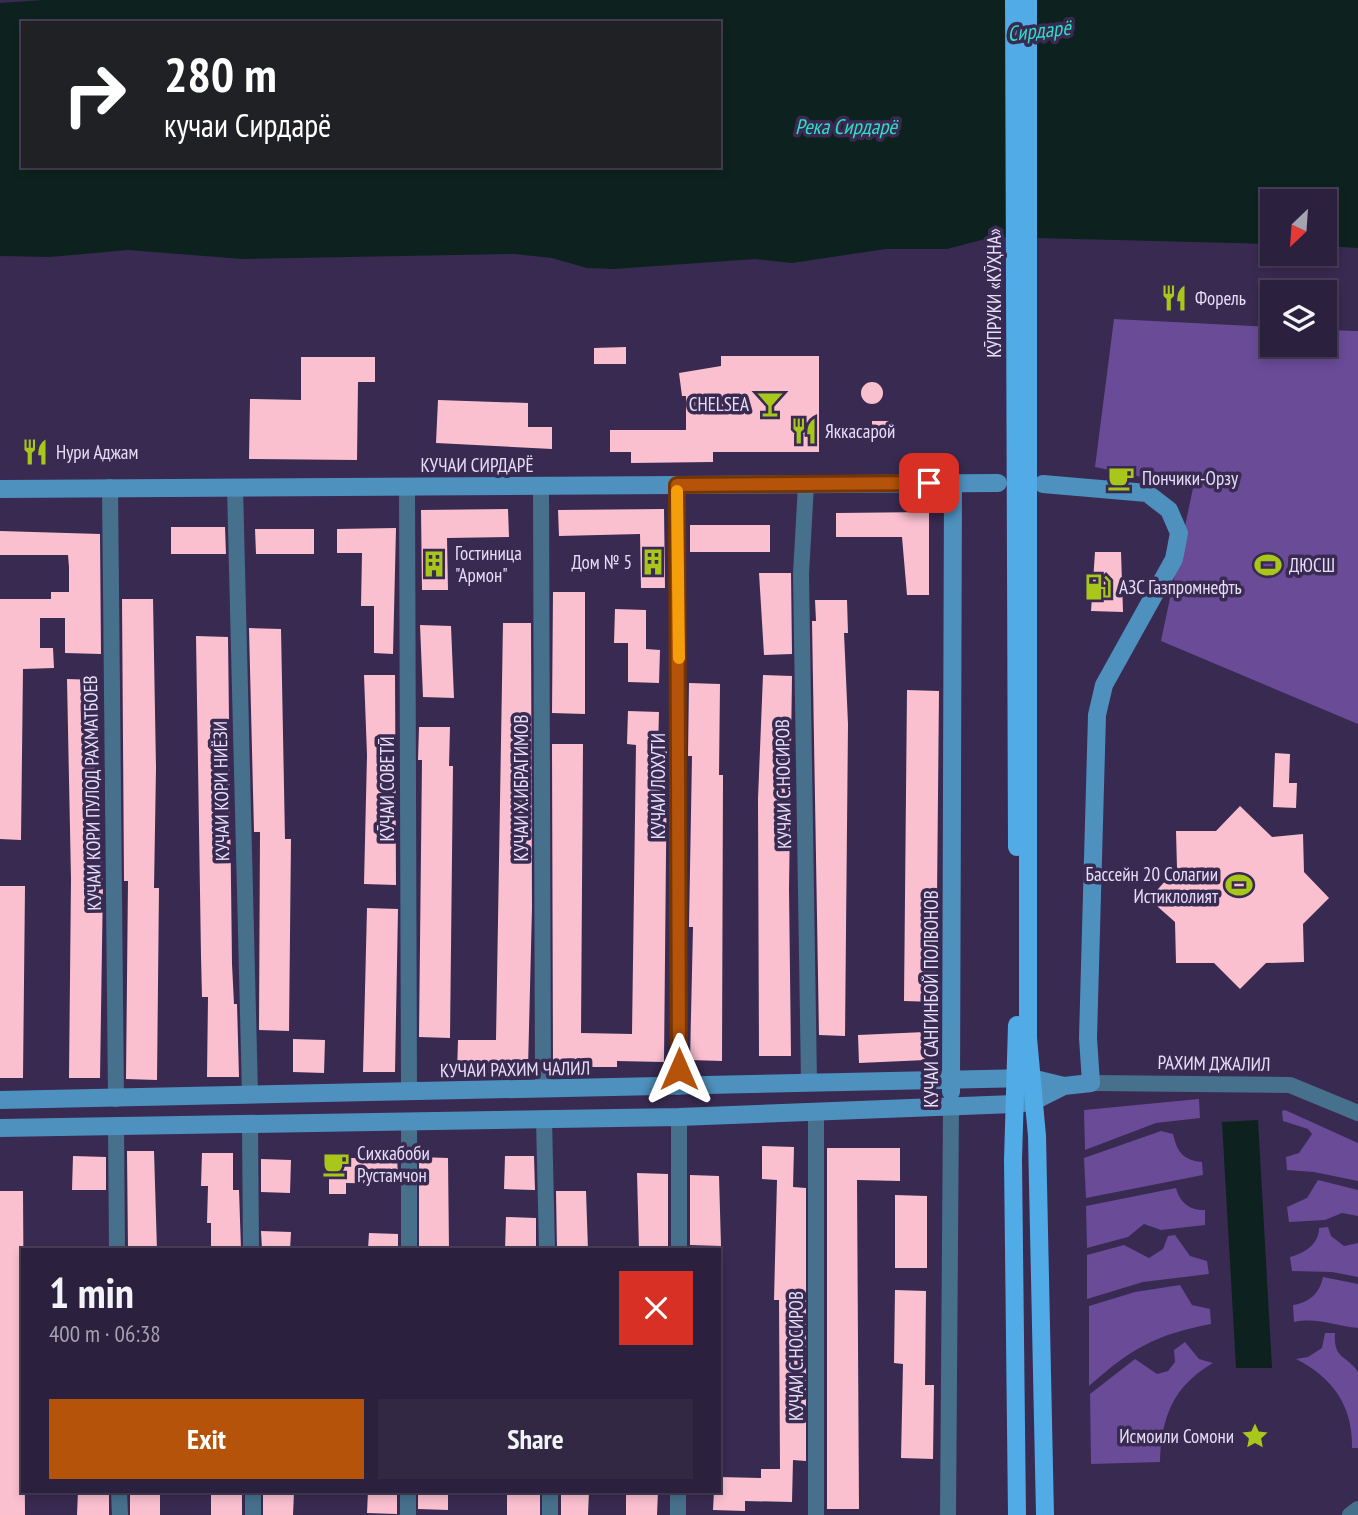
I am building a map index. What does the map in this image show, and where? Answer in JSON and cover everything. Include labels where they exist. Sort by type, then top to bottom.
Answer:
[{"type":"main road","name":"КӮПРУКИ «КӮҲНА»","points":[[1014,0],[1024,586]]},
{"type":"main road","name":"КӮПРУКИ «КӮҲНА»","points":[[1024,586],[1028,0]]},
{"type":"main road","name":"КУЧАИ САНГИНБОЙ ПОЛВОНОВ","points":[[951,1105],[953,483]]},
{"type":"main road","name":"КУЧАИ СИРДАРЁ","points":[[0,489],[998,483]]},
{"type":"main road","points":[[1043,484],[1147,494],[1169,510],[1179,533],[1174,559],[1104,685],[1097,715],[1088,1038],[1091,1083]]},
{"type":"main road","points":[[1017,1515],[1015,1366],[1023,1078],[1028,1038],[1024,586]]},
{"type":"main road","name":"КУЧАИ РАХИМ ЧАЛИЛ","points":[[0,1100],[1023,1078],[1064,1086]]},
{"type":"main road","name":"РАХИМ ДЖАЛИЛ","points":[[1064,1086],[1091,1083]]},
{"type":"main road","points":[[0,1128],[679,1117],[816,1112],[1023,1103],[1064,1086]]},
{"type":"main road","points":[[1023,1103],[1037,1136],[1045,1515]]},
{"type":"main road","points":[[1015,1366],[1028,1372],[1043,1364]]},
{"type":"street","name":"КУЧАИ ЛОХУТИ","points":[[677,485],[678,1087]]},
{"type":"street","name":"КУЧАИ С.НОСИРОВ","points":[[806,485],[801,574],[808,1082]]},
{"type":"street","name":"КӮЧАИ СОВЕТӢ","points":[[407,486],[409,1092]]},
{"type":"street","name":"КУЧАИ КОРИ ПУЛОД РАХМАТБОЕВ","points":[[110,487],[116,1099]]},
{"type":"street","name":"КУЧАИ КОРИ НИЁЗИ","points":[[235,487],[250,1094]]},
{"type":"street","name":"КУЧАИ Х.ИБРАГИМОВ","points":[[541,487],[543,1089]]},
{"type":"street","name":"РАХИМ ДЖАЛИЛ","points":[[1091,1083],[1290,1085],[1358,1113]]},
{"type":"street","name":"КУЧАИ САНГИНБОЙ ПОЛВОНОВ","points":[[948,1515],[951,1105]]},
{"type":"street","name":"КУЧАИ С.НОСИРОВ","points":[[816,1112],[816,1515]]},
{"type":"street","points":[[679,1117],[679,1248]]},
{"type":"street","points":[[544,1119],[547,1248]]},
{"type":"street","points":[[409,1121],[409,1248]]},
{"type":"street","points":[[250,1123],[251,1248]]},
{"type":"street","points":[[116,1125],[117,1248]]},
{"type":"street","points":[[119,1493],[120,1515]]},
{"type":"street","points":[[253,1493],[253,1515]]},
{"type":"street","points":[[408,1493],[408,1515]]},
{"type":"street","points":[[550,1493],[550,1515]]},
{"type":"street","points":[[678,1493],[678,1515]]},
{"type":"street","points":[[1350,1515],[1358,1509]]},
{"type":"shaded area","name":"ДЮСШ","points":[[1114,319],[1260,326],[1260,357],[1337,357],[1337,330],[1358,331],[1358,724],[1161,641],[1193,488],[1095,467]]},
{"type":"shaded area","points":[[1199,1099],[1200,1118],[1156,1123],[1085,1150],[1084,1110]]},
{"type":"shaded area","points":[[1282,1111],[1358,1143],[1358,1181],[1314,1172],[1287,1170],[1286,1157],[1299,1153],[1312,1134],[1308,1129],[1283,1121]]},
{"type":"shaded area","points":[[1161,1131],[1173,1134],[1178,1149],[1185,1156],[1202,1162],[1203,1175],[1086,1198],[1084,1158]]},
{"type":"shaded area","points":[[1318,1180],[1358,1190],[1358,1216],[1342,1213],[1325,1220],[1289,1222],[1287,1207],[1307,1198]]},
{"type":"shaded area","points":[[1176,1188],[1185,1204],[1194,1209],[1205,1210],[1205,1225],[1161,1230],[1144,1224],[1128,1237],[1087,1248],[1086,1206]]},
{"type":"shaded area","points":[[1328,1227],[1331,1236],[1344,1246],[1358,1243],[1358,1277],[1332,1272],[1292,1271],[1290,1257],[1310,1247],[1317,1239],[1319,1228]]},
{"type":"shaded area","points":[[1175,1235],[1190,1256],[1207,1261],[1209,1274],[1143,1282],[1087,1299],[1087,1255],[1124,1245],[1149,1258],[1163,1249],[1168,1236]]},
{"type":"shaded area","points":[[1323,1277],[1358,1284],[1358,1328],[1318,1321],[1294,1322],[1293,1305],[1313,1296]]},
{"type":"shaded area","points":[[1180,1285],[1192,1305],[1210,1309],[1211,1324],[1174,1333],[1145,1345],[1118,1362],[1089,1386],[1089,1306],[1135,1292]]},
{"type":"shaded area","points":[[1325,1333],[1335,1333],[1338,1353],[1358,1372],[1358,1448],[1352,1448],[1349,1419],[1338,1395],[1320,1375],[1296,1359],[1308,1357],[1322,1348]]},
{"type":"shaded area","points":[[1185,1342],[1199,1359],[1213,1363],[1188,1382],[1172,1405],[1163,1431],[1160,1462],[1091,1464],[1090,1394],[1135,1359],[1157,1374],[1168,1371],[1175,1362],[1174,1350]]},
{"type":"water","name":"Река Сирдарё","points":[[44,0],[1358,0],[1358,248],[1337,247],[1337,189],[1260,189],[1260,244],[993,237],[947,249],[886,249],[792,263],[755,259],[614,269],[587,268],[552,258],[514,254],[242,259],[128,250],[50,257],[0,256],[0,3]]},
{"type":"water","points":[[1258,1120],[1272,1368],[1236,1368],[1222,1122]]},
{"type":"building","points":[[626,347],[626,364],[594,364],[594,348]]},
{"type":"building","name":"CHELSEA","points":[[721,356],[819,356],[819,452],[713,452],[713,462],[631,463],[631,452],[610,452],[610,430],[686,430],[686,396],[682,396],[679,373],[721,366]]},
{"type":"building","points":[[301,357],[375,357],[375,382],[358,382],[357,460],[249,459],[250,399],[301,400]]},
{"type":"building","points":[[868,382],[876,382],[883,389],[883,397],[876,404],[868,404],[861,397],[861,389]]},
{"type":"building","points":[[438,400],[528,403],[528,427],[552,427],[552,449],[436,443]]},
{"type":"building","points":[[872,421],[893,421],[894,433],[872,433]]},
{"type":"building","name":"Гостиница \"Армон\"","points":[[508,509],[509,537],[447,538],[448,590],[422,590],[421,510]]},
{"type":"building","name":"Дом № 5","points":[[664,509],[665,588],[641,588],[640,534],[559,536],[558,510]]},
{"type":"building","points":[[929,512],[929,595],[907,595],[902,537],[836,537],[836,513]]},
{"type":"building","points":[[690,525],[770,525],[770,552],[690,552]]},
{"type":"building","points":[[171,527],[225,527],[226,554],[171,554]]},
{"type":"building","points":[[396,528],[393,654],[374,653],[374,606],[361,606],[362,553],[337,553],[337,529]]},
{"type":"building","points":[[255,529],[314,529],[314,554],[256,554]]},
{"type":"building","points":[[0,531],[100,534],[101,654],[65,653],[65,618],[40,618],[40,648],[53,648],[54,668],[23,669],[21,840],[0,839],[0,599],[51,599],[51,592],[69,592],[69,567],[68,555],[0,555]]},
{"type":"building","points":[[1095,552],[1121,552],[1123,612],[1091,611]]},
{"type":"building","points":[[759,573],[791,573],[792,654],[764,655]]},
{"type":"building","points":[[553,592],[585,592],[585,714],[552,713]]},
{"type":"building","points":[[122,599],[153,599],[156,768],[154,888],[159,888],[157,1080],[126,1079],[128,881],[124,881]]},
{"type":"building","points":[[815,600],[847,600],[848,633],[844,633],[848,724],[845,1036],[819,1035],[812,621],[816,621]]},
{"type":"building","points":[[615,609],[646,610],[646,649],[660,650],[659,683],[628,682],[628,643],[614,643]]},
{"type":"building","points":[[503,623],[531,623],[532,908],[528,1068],[489,1067],[489,1073],[457,1073],[458,1040],[496,1040]]},
{"type":"building","points":[[420,625],[451,626],[454,698],[423,697]]},
{"type":"building","points":[[249,628],[281,629],[285,839],[291,839],[289,1031],[259,1030],[260,832],[254,832]]},
{"type":"building","points":[[196,636],[228,637],[232,964],[234,1004],[237,1004],[239,1077],[207,1077],[208,997],[202,997]]},
{"type":"building","points":[[364,675],[395,675],[396,885],[364,884],[367,755]]},
{"type":"building","points":[[763,675],[792,676],[789,889],[791,1056],[759,1056],[758,799]]},
{"type":"building","points":[[67,679],[98,680],[98,766],[103,880],[100,1078],[69,1078],[71,879]]},
{"type":"building","points":[[689,683],[720,684],[719,775],[723,775],[722,1061],[690,1060],[693,927],[689,927],[692,756],[688,756]]},
{"type":"building","points":[[907,690],[939,691],[936,1002],[904,1001]]},
{"type":"building","points":[[628,711],[659,712],[658,751],[667,751],[664,1062],[617,1061],[617,1067],[553,1067],[552,744],[583,744],[581,1033],[632,1034],[636,745],[627,744]]},
{"type":"building","points":[[419,727],[450,727],[449,766],[453,766],[450,1038],[419,1037],[422,760],[418,760]]},
{"type":"building","points":[[1275,753],[1290,754],[1289,783],[1297,783],[1296,808],[1273,807]]},
{"type":"building","name":"Бассейн 20 Солагии Истиклолият","points":[[1240,806],[1272,837],[1303,834],[1304,872],[1329,898],[1303,924],[1304,962],[1266,963],[1240,989],[1214,963],[1176,963],[1175,922],[1149,899],[1177,868],[1176,831],[1216,831]]},
{"type":"building","points":[[0,886],[25,886],[23,1078],[0,1078]]},
{"type":"building","points":[[367,908],[398,909],[395,1072],[363,1072]]},
{"type":"building","points":[[925,1032],[926,1060],[859,1063],[858,1035]]},
{"type":"building","points":[[293,1039],[325,1040],[324,1073],[293,1072]]},
{"type":"building","points":[[762,1146],[794,1147],[793,1187],[806,1188],[806,1461],[793,1460],[792,1502],[745,1501],[745,1511],[713,1510],[714,1493],[721,1493],[721,1477],[761,1478],[761,1469],[780,1469],[779,1300],[774,1300],[777,1180],[762,1179]]},
{"type":"building","points":[[827,1148],[900,1148],[900,1181],[857,1180],[859,1509],[827,1509]]},
{"type":"building","points":[[366,1150],[397,1151],[398,1184],[346,1183],[346,1194],[329,1194],[329,1158],[365,1158]]},
{"type":"building","points":[[127,1151],[154,1151],[157,1248],[128,1248]]},
{"type":"building","points":[[202,1153],[233,1153],[233,1190],[239,1190],[241,1248],[211,1248],[211,1223],[207,1223],[208,1186],[201,1186]]},
{"type":"building","points":[[73,1156],[106,1157],[106,1190],[72,1190]]},
{"type":"building","points":[[505,1156],[534,1156],[535,1190],[504,1189]]},
{"type":"building","points":[[419,1157],[448,1158],[449,1248],[419,1248]]},
{"type":"building","points":[[261,1159],[291,1160],[290,1193],[261,1192]]},
{"type":"building","points":[[637,1173],[668,1174],[668,1248],[639,1248]]},
{"type":"building","points":[[690,1175],[719,1176],[721,1246],[690,1245]]},
{"type":"building","points":[[0,1191],[23,1191],[21,1493],[25,1493],[25,1515],[0,1515]]},
{"type":"building","points":[[556,1191],[586,1191],[588,1248],[557,1248]]},
{"type":"building","points":[[895,1195],[927,1196],[927,1268],[895,1268]]},
{"type":"building","points":[[506,1217],[536,1218],[536,1248],[505,1248]]},
{"type":"building","points":[[261,1231],[291,1232],[290,1248],[262,1248]]},
{"type":"building","points":[[369,1233],[398,1234],[398,1248],[368,1248]]},
{"type":"building","points":[[895,1290],[926,1291],[925,1385],[934,1385],[933,1459],[901,1458],[903,1364],[894,1363]]},
{"type":"building","points":[[78,1493],[109,1493],[109,1515],[77,1515]]},
{"type":"building","points":[[130,1493],[160,1493],[160,1515],[130,1515]]},
{"type":"building","points":[[211,1493],[242,1493],[242,1515],[211,1515]]},
{"type":"building","points":[[263,1493],[294,1493],[293,1515],[263,1515]]},
{"type":"building","points":[[368,1493],[397,1493],[397,1514],[367,1513]]},
{"type":"building","points":[[418,1493],[448,1493],[448,1510],[418,1509]]},
{"type":"building","points":[[507,1493],[540,1493],[540,1515],[507,1515]]},
{"type":"building","points":[[561,1493],[589,1493],[588,1515],[561,1515]]},
{"type":"building","points":[[626,1493],[658,1493],[657,1515],[626,1515]]},
{"type":"slow traffic","points":[[677,491],[679,658]]},
{"type":"place","name":"Форель","points":[[1174,298]]},
{"type":"place","name":"CHELSEA","points":[[770,404]]},
{"type":"place","name":"Яккасарой","points":[[804,431]]},
{"type":"place","name":"Нури Аджам","points":[[35,452]]},
{"type":"place","name":"Пончики-Орзу","points":[[1121,478]]},
{"type":"place","name":"Дом № 5","points":[[653,562]]},
{"type":"place","name":"Гостиница \"Армон\"","points":[[434,564]]},
{"type":"place","name":"ДЮСШ","points":[[1268,565]]},
{"type":"place","name":"АЗС Газпромнефть","points":[[1098,587]]},
{"type":"place","name":"Бассейн 20 Солагии Истиклолият","points":[[1239,885]]},
{"type":"place","name":"Сихкабоби Рустамчон","points":[[336,1164]]},
{"type":"place","name":"Исмоили Сомони","points":[[1255,1436]]},
{"type":"route","points":[[679,1069],[677,485],[929,483]]},
{"type":"water label","name":"Сирдарё","points":[[1039,31]]}]
